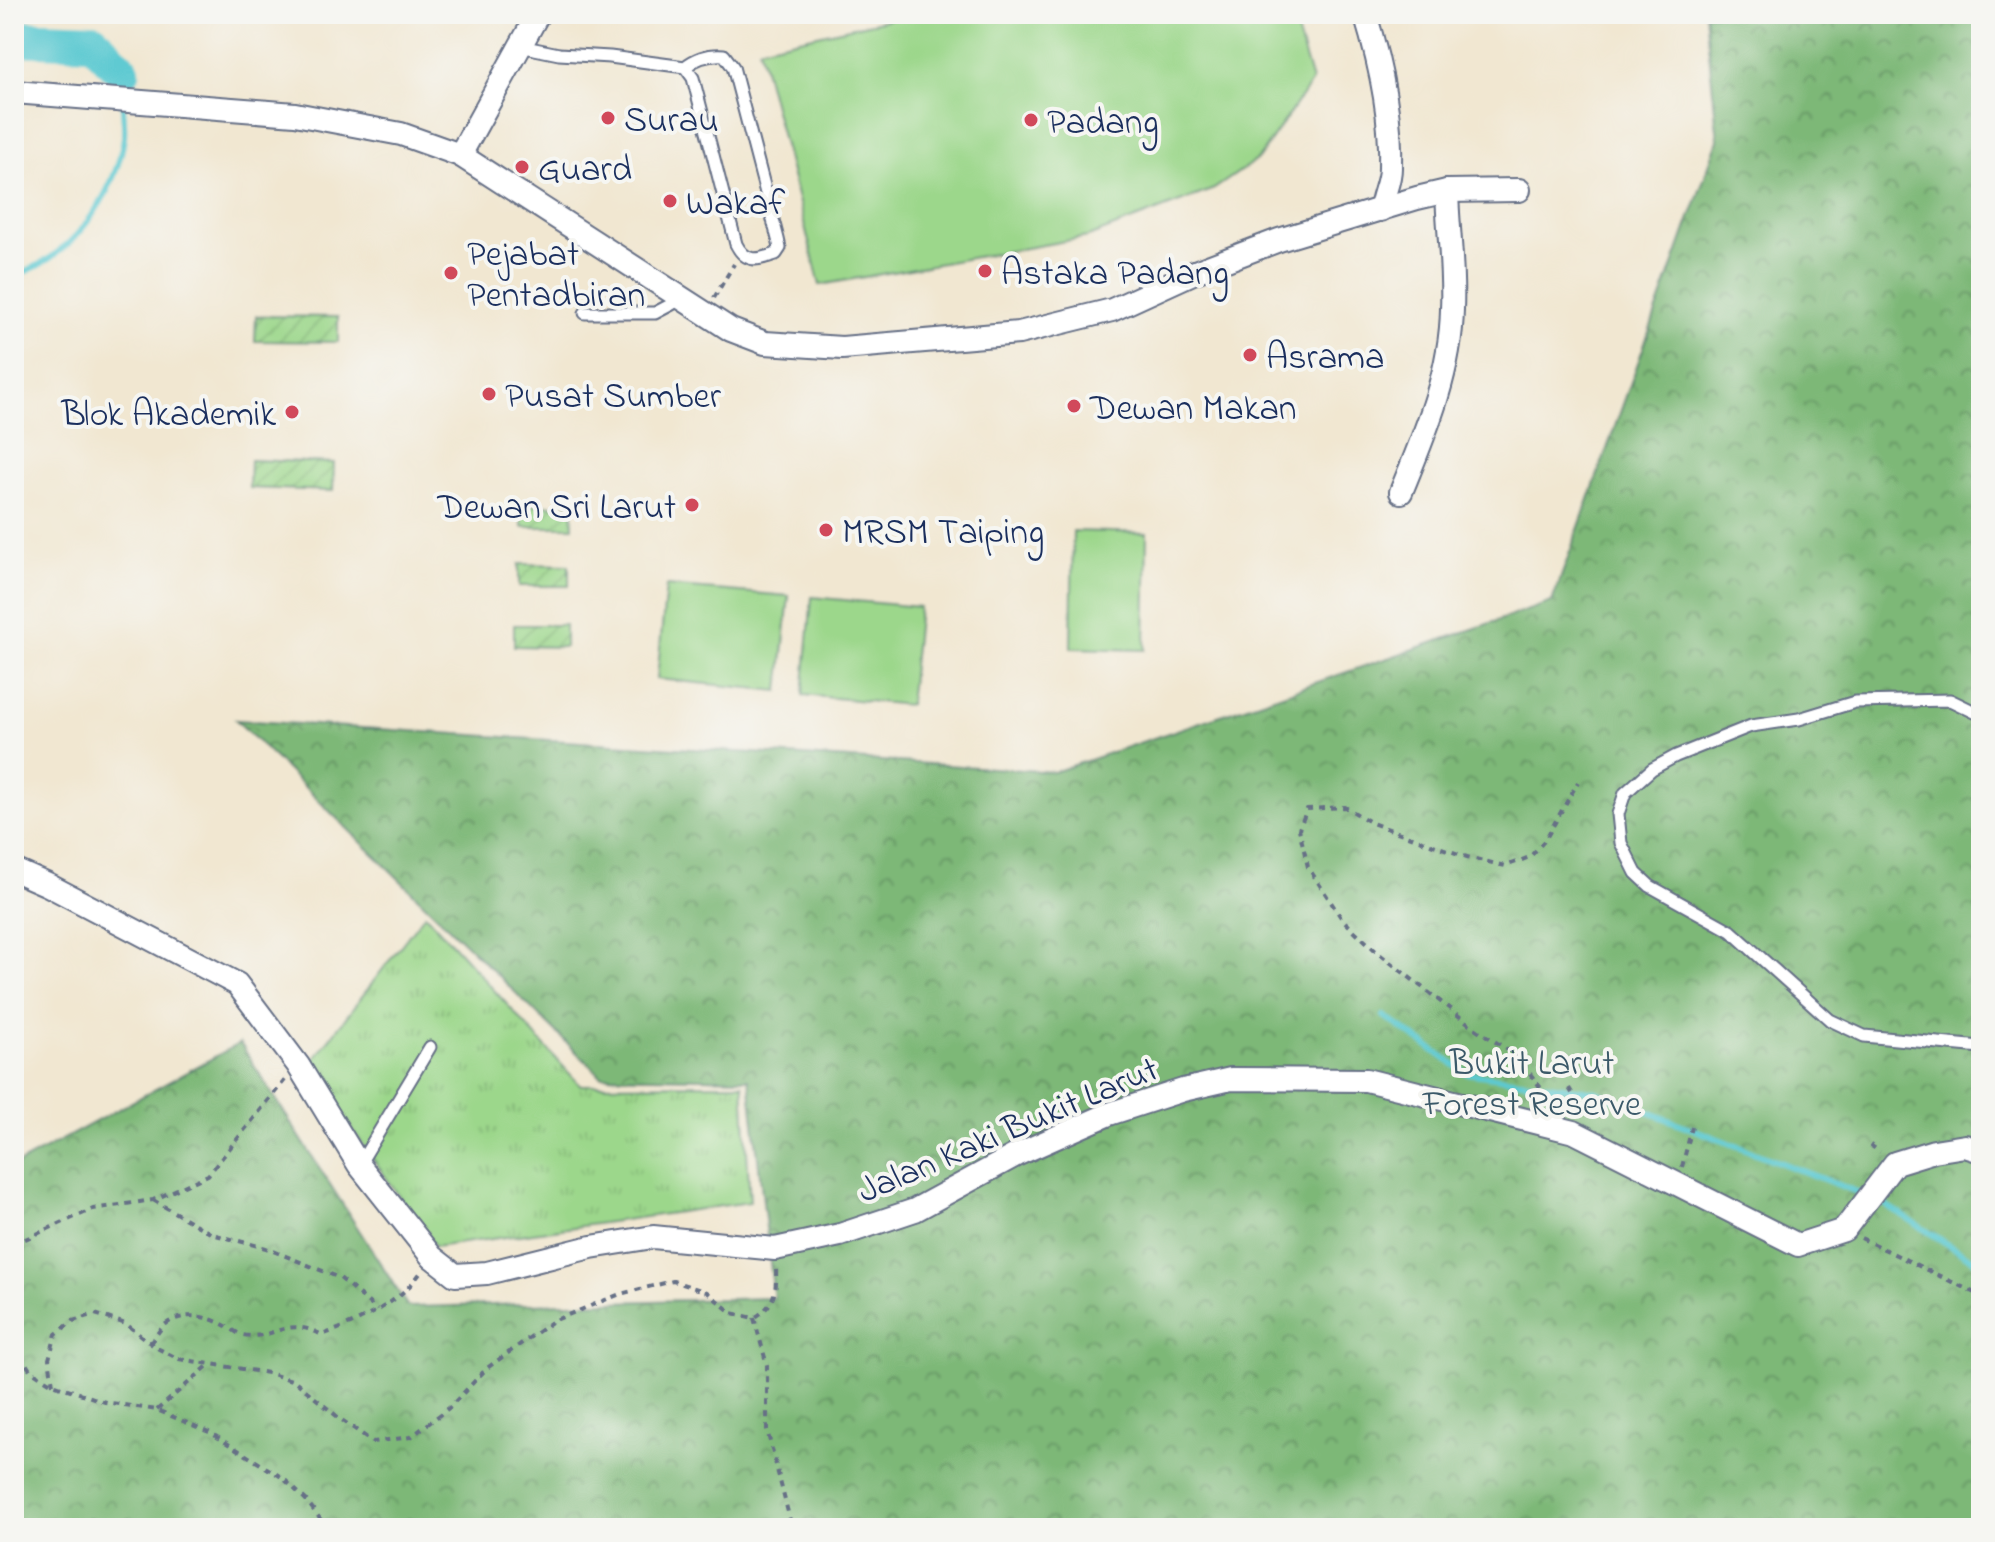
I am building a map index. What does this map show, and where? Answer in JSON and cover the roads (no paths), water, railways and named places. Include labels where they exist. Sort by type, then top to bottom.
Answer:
[{"type":"street","points":[[460,155],[538,14]]},
{"type":"street","points":[[1365,14],[1386,103],[1390,177],[1381,210]]},
{"type":"street","points":[[14,92],[295,114],[401,134],[460,155],[742,335],[790,347],[895,345],[1019,333],[1112,310],[1195,272],[1279,240],[1417,198],[1447,191],[1519,190]]},
{"type":"street","points":[[1401,492],[1430,423],[1449,340],[1453,308],[1447,191]]},
{"type":"street","name":"Jalan Kaki Bukit Larut","points":[[14,870],[237,984],[298,1065],[359,1165],[432,1257],[455,1275],[487,1273],[591,1247],[653,1237],[775,1249],[840,1235],[915,1210],[1016,1155],[1109,1114],[1183,1090],[1231,1079],[1366,1080],[1574,1132],[1798,1245],[1844,1230],[1895,1163],[1934,1151],[1965,1146],[1981,1151]]},
{"type":"lane","points":[[520,46],[559,54],[685,67],[694,60],[724,55],[733,67],[780,248],[776,254],[747,259],[736,244],[693,78],[685,67]]},
{"type":"lane","points":[[585,313],[655,313],[672,304],[674,297],[671,292]]},
{"type":"lane","points":[[1981,715],[1950,700],[1855,702],[1799,719],[1751,726],[1652,769],[1625,793],[1618,814],[1621,843],[1636,873],[1650,886],[1731,931],[1830,1020],[1864,1036],[1981,1047]]},
{"type":"lane","points":[[359,1165],[430,1047]]},
{"type":"waterway","points":[[14,38],[93,41],[122,71]]},
{"type":"waterway","points":[[122,71],[123,95]]},
{"type":"waterway","points":[[14,274],[29,270],[53,256],[69,243],[95,212],[120,156],[124,133],[123,106]]},
{"type":"waterway","points":[[1384,1016],[1466,1073],[1596,1092],[1865,1195]]},
{"type":"waterway","points":[[1876,1199],[1981,1265]]},
{"type":"place","name":"Surau","points":[[608,118]]},
{"type":"place","name":"Padang","points":[[1031,120]]},
{"type":"place","name":"Guard","points":[[522,167]]},
{"type":"place","name":"Wakaf","points":[[670,201]]},
{"type":"place","name":"Astaka Padang","points":[[985,271]]},
{"type":"place","name":"Pejabat Pentadbiran","points":[[451,273]]},
{"type":"place","name":"Asrama","points":[[1250,355]]},
{"type":"place","name":"Pusat Sumber","points":[[489,394]]},
{"type":"place","name":"Dewan Makan","points":[[1074,406]]},
{"type":"place","name":"Blok Akademik","points":[[292,412]]},
{"type":"place","name":"Dewan Sri Larut","points":[[692,505]]},
{"type":"place","name":"MRSM Taiping","points":[[826,530]]},
{"type":"park label","name":"Bukit Larut Forest Reserve","points":[[1532,1082]]}]
